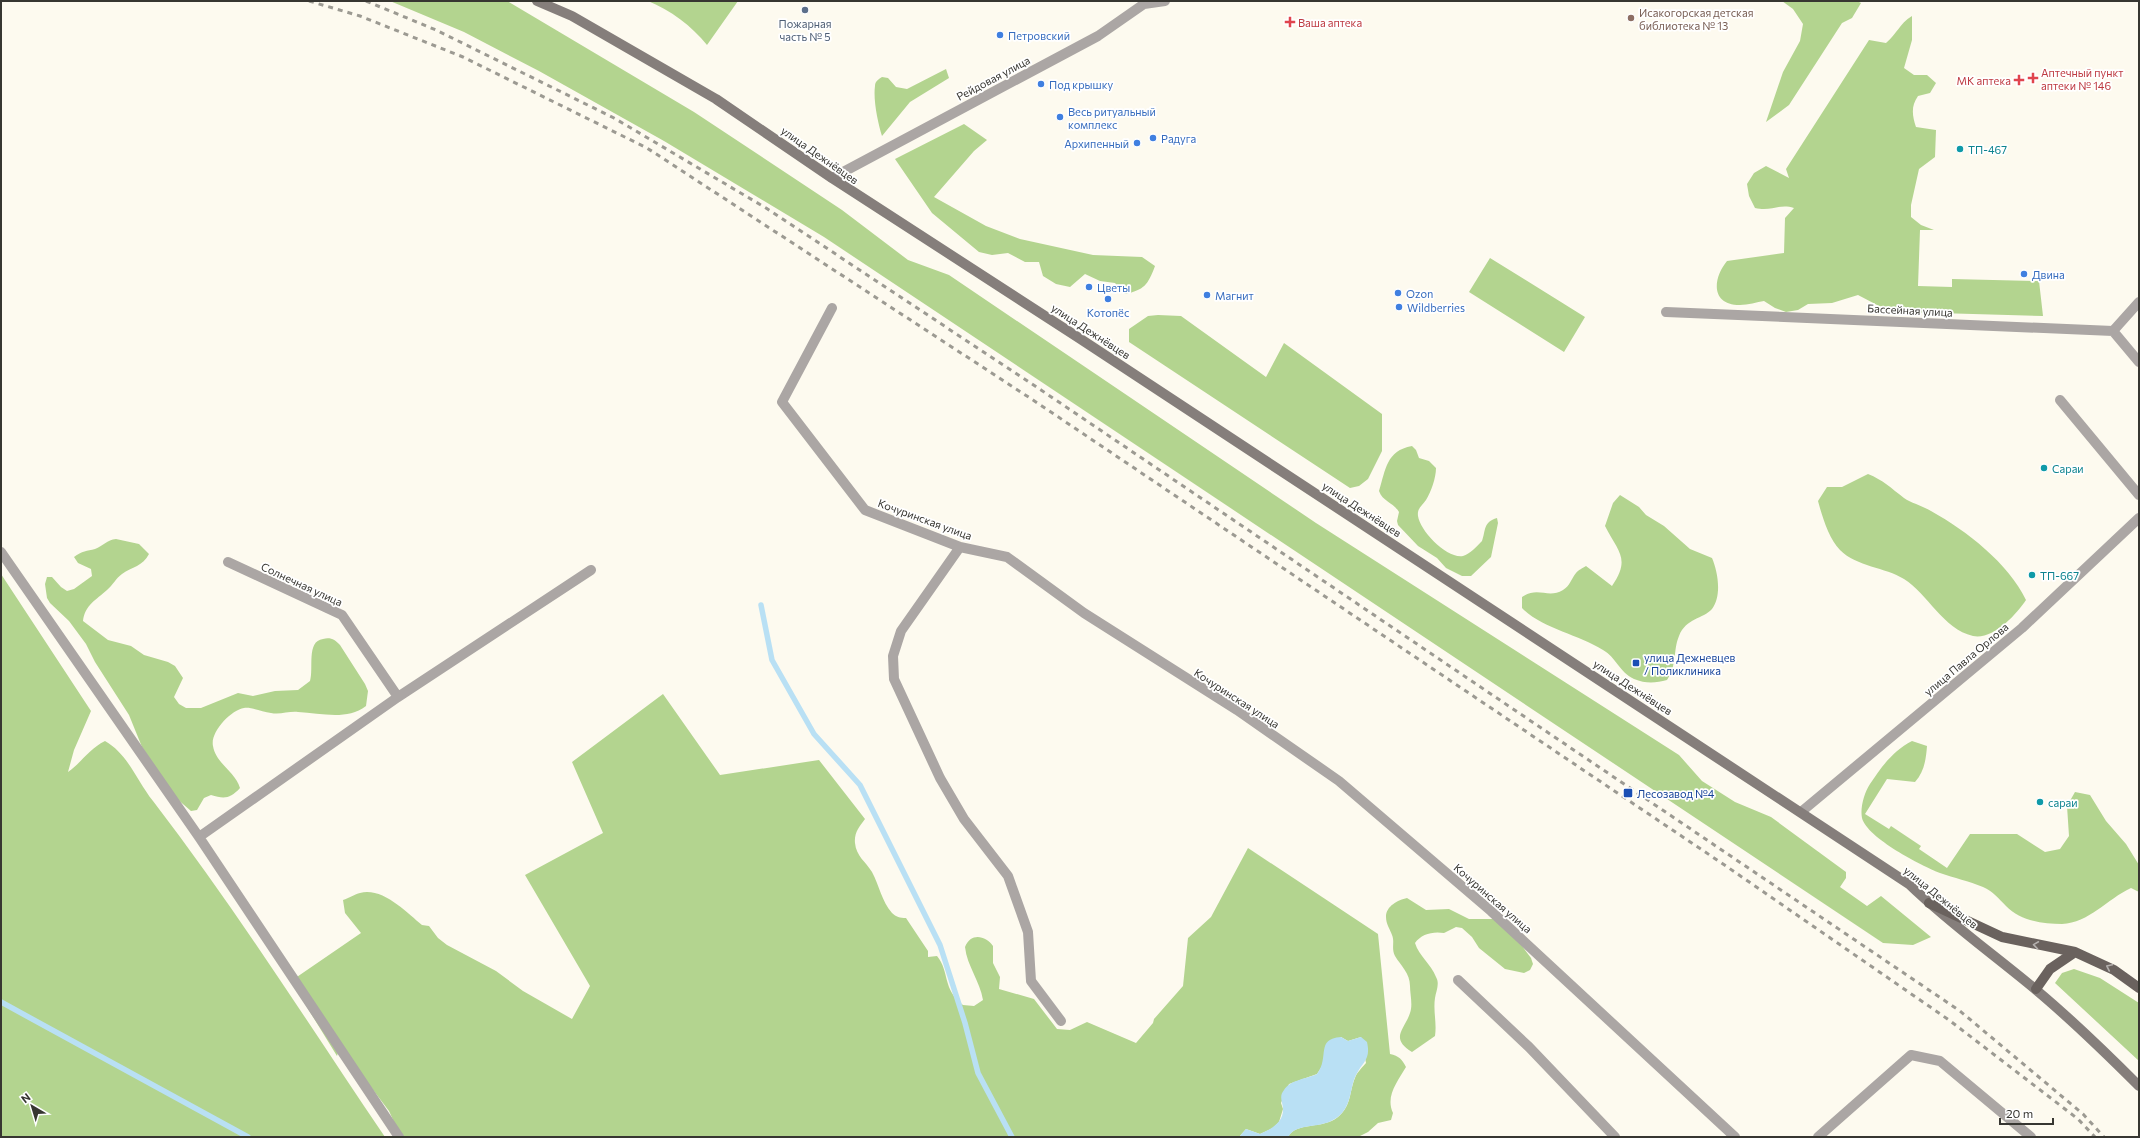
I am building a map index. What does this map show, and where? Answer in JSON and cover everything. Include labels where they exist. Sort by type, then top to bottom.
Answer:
[{"type":"main road","name":"улица Дежнёвцев","points":[[538,1],[572,16],[716,99],[832,178],[1086,342],[1909,884],[1928,903],[2036,989],[2092,1039],[2139,1086]]},
{"type":"main road","points":[[1928,903],[2002,938],[2075,952],[2114,970],[2139,988]]},
{"type":"main road","points":[[2036,989],[2050,969],[2075,952]]},
{"type":"street","name":"Рейдовая улица","points":[[832,178],[1098,36],[1144,4],[1165,1]]},
{"type":"street","points":[[2139,302],[2114,331],[2139,362]]},
{"type":"street","name":"Кочуринская улица","points":[[832,308],[782,402],[865,510],[960,547],[1007,557],[1084,613],[1237,710],[1340,781],[1490,911],[1734,1137]]},
{"type":"street","name":"Бассейная улица","points":[[1666,312],[2114,331]]},
{"type":"street","points":[[2060,400],[2139,495]]},
{"type":"street","name":"улица Павла Орлова","points":[[1801,812],[2022,628],[2139,518]]},
{"type":"street","points":[[960,547],[901,631],[893,656],[894,679],[940,778],[964,818],[1008,876],[1028,932],[1031,981],[1060,1021]]},
{"type":"street","points":[[1,552],[200,837],[399,1137]]},
{"type":"street","name":"Солнечная улица","points":[[228,562],[342,615],[398,697]]},
{"type":"street","points":[[200,837],[398,697],[592,570]]},
{"type":"street","points":[[1458,980],[1529,1047],[1615,1137]]},
{"type":"street","points":[[1818,1137],[1911,1054],[1940,1061],[2031,1137]]},
{"type":"green space","points":[[390,1],[507,1],[694,112],[842,210],[908,260],[949,275],[1316,523],[1679,755],[1702,781],[1735,802],[1771,817],[1846,872],[1846,878],[1840,887],[1867,906],[1881,896],[1931,937],[1913,945],[1883,943],[824,237],[664,141],[539,71],[464,32]]},
{"type":"green space","points":[[648,1],[738,1],[707,45],[695,31],[680,19]]},
{"type":"green space","points":[[1782,1],[1857,1],[1861,3],[1852,18],[1842,23],[1789,105],[1766,122],[1783,72],[1800,41],[1803,24],[1793,9]]},
{"type":"green space","points":[[1912,16],[1912,40],[1904,68],[1914,75],[1927,75],[1936,83],[1930,93],[1918,96],[1914,103],[1913,111],[1916,127],[1936,130],[1935,157],[1919,169],[1911,205],[1911,217],[1921,225],[1934,230],[1920,230],[1918,286],[1952,287],[1952,279],[2039,281],[2043,316],[1903,312],[1879,306],[1858,295],[1832,303],[1808,304],[1798,310],[1786,312],[1775,308],[1764,301],[1740,305],[1730,304],[1723,301],[1719,296],[1717,282],[1722,268],[1727,261],[1784,253],[1785,218],[1794,208],[1784,206],[1766,209],[1755,208],[1749,196],[1747,184],[1754,173],[1766,166],[1789,178],[1786,169],[1869,40],[1886,43],[1904,22]]},
{"type":"green space","points":[[946,69],[949,78],[910,102],[882,136],[875,105],[875,84],[877,80],[882,77],[888,78],[896,87],[907,89]]},
{"type":"green space","points":[[964,124],[987,140],[974,151],[934,197],[986,226],[1020,239],[1093,255],[1142,257],[1155,266],[1150,278],[1144,286],[1137,291],[1125,294],[1115,283],[1100,281],[1085,274],[1070,287],[1056,284],[1043,276],[1039,262],[1025,262],[1008,253],[992,255],[979,252],[932,213],[895,159]]},
{"type":"green space","points":[[1490,258],[1585,317],[1564,352],[1469,292]]},
{"type":"green space","points":[[1148,316],[1181,316],[1266,377],[1284,343],[1382,414],[1382,451],[1368,479],[1359,486],[1350,488],[1129,342],[1129,329]]},
{"type":"green space","points":[[1412,446],[1416,450],[1419,458],[1429,461],[1436,468],[1431,489],[1426,500],[1419,509],[1418,516],[1429,536],[1442,549],[1457,556],[1466,555],[1482,541],[1487,524],[1497,518],[1498,523],[1491,557],[1471,576],[1462,576],[1446,568],[1437,558],[1418,546],[1398,525],[1397,521],[1399,512],[1397,509],[1383,498],[1379,491],[1388,462],[1403,448]]},
{"type":"green space","points":[[1868,474],[1883,482],[1907,500],[1928,509],[1945,519],[1972,538],[1998,561],[2009,573],[2026,600],[2016,613],[1996,630],[1981,636],[1973,636],[1962,632],[1944,619],[1913,585],[1904,579],[1854,560],[1840,550],[1829,534],[1818,501],[1827,487],[1842,487]]},
{"type":"green space","points":[[1620,495],[1639,507],[1646,515],[1664,526],[1690,549],[1712,558],[1716,570],[1718,591],[1715,604],[1712,609],[1690,622],[1682,630],[1677,641],[1674,664],[1670,675],[1667,680],[1663,681],[1647,682],[1634,679],[1629,676],[1611,656],[1603,650],[1593,644],[1540,621],[1522,608],[1522,597],[1538,592],[1553,593],[1563,590],[1569,584],[1574,575],[1586,566],[1612,586],[1618,576],[1622,562],[1618,549],[1605,526],[1613,503]]},
{"type":"green space","points":[[116,539],[139,544],[149,554],[144,561],[120,576],[92,603],[84,615],[83,621],[108,640],[131,646],[144,655],[168,662],[175,666],[183,678],[174,697],[179,704],[186,708],[201,708],[238,693],[253,696],[275,691],[298,690],[310,681],[312,650],[314,645],[318,641],[328,638],[335,640],[340,645],[365,684],[368,691],[366,706],[358,711],[342,715],[295,712],[274,713],[247,708],[233,713],[222,722],[218,728],[213,740],[213,746],[218,758],[238,782],[240,788],[227,797],[211,795],[204,798],[197,810],[191,811],[176,798],[142,747],[129,715],[95,662],[86,644],[69,621],[50,603],[47,598],[45,584],[47,577],[52,577],[67,591],[74,589],[92,576],[91,569],[78,563],[74,557],[82,552],[95,549]]},
{"type":"green space","points":[[1,574],[91,711],[74,750],[68,772],[94,748],[105,741],[120,753],[132,768],[147,793],[214,883],[243,925],[385,1137],[1,1137]]},
{"type":"green space","points":[[663,694],[720,775],[819,760],[865,819],[856,833],[856,848],[859,855],[872,872],[886,904],[892,913],[906,918],[928,951],[928,957],[937,956],[944,968],[952,993],[963,1005],[974,1006],[983,1000],[979,986],[968,961],[965,947],[971,939],[979,937],[987,940],[993,946],[993,963],[1000,977],[999,989],[1034,999],[1057,1029],[1070,1030],[1087,1022],[1136,1043],[1153,1023],[1154,1019],[1183,986],[1188,938],[1211,917],[1248,848],[1378,934],[1390,1054],[1400,1058],[1406,1067],[1396,1083],[1391,1095],[1391,1107],[1393,1113],[1391,1120],[1378,1123],[1368,1132],[1358,1137],[1288,1137],[1297,1129],[1332,1121],[1346,1108],[1356,1076],[1366,1063],[1361,1037],[1348,1041],[1341,1037],[1317,1074],[1289,1084],[1281,1103],[1283,1109],[1279,1122],[1273,1128],[1260,1134],[1246,1129],[1239,1137],[401,1137],[389,1111],[340,1046],[337,1056],[291,981],[361,933],[345,913],[343,900],[358,894],[369,892],[386,897],[394,902],[422,925],[429,926],[438,938],[447,945],[496,971],[523,991],[572,1019],[590,986],[525,875],[603,833],[572,762]]},
{"type":"green space","points":[[1912,741],[1927,746],[1924,766],[1921,774],[1915,782],[1887,779],[1865,814],[1889,829],[1891,826],[1921,846],[1919,849],[1947,868],[1970,834],[2017,834],[2045,852],[2060,849],[2069,836],[2067,806],[2075,792],[2090,795],[2106,821],[2126,844],[2139,865],[2139,892],[2131,888],[2081,920],[2072,923],[2062,924],[2032,921],[2012,911],[1996,895],[1987,889],[1940,873],[1896,850],[1874,834],[1866,826],[1862,818],[1862,805],[1864,796],[1874,777],[1899,749]]},
{"type":"green space","points":[[1407,898],[1426,910],[1449,909],[1469,919],[1493,919],[1513,934],[1531,958],[1533,964],[1530,970],[1524,973],[1505,969],[1479,948],[1472,937],[1462,928],[1456,927],[1444,933],[1436,932],[1421,937],[1415,943],[1419,952],[1434,972],[1438,982],[1435,998],[1435,1036],[1412,1052],[1405,1047],[1400,1038],[1400,1033],[1411,1010],[1410,981],[1407,973],[1395,956],[1393,938],[1386,920],[1390,907],[1396,902]]},
{"type":"green space","points":[[2074,969],[2100,978],[2139,1003],[2139,1061],[2055,983],[2062,973]]},
{"type":"water","points":[[1341,1037],[1348,1041],[1361,1037],[1367,1042],[1368,1048],[1366,1060],[1356,1075],[1348,1104],[1342,1113],[1335,1119],[1328,1122],[1298,1129],[1292,1132],[1288,1137],[1239,1137],[1246,1129],[1260,1134],[1269,1130],[1276,1124],[1282,1117],[1283,1113],[1282,1092],[1290,1084],[1317,1074],[1323,1061],[1325,1045],[1333,1038]]},
{"type":"waterway","points":[[761,605],[772,660],[814,734],[860,785],[940,945],[965,1023],[978,1073],[1012,1137]]},
{"type":"waterway","points":[[1,1002],[248,1137]]},
{"type":"railway","points":[[309,1],[360,16],[463,57],[647,148],[1033,400],[1726,866],[1949,1020],[2078,1119],[2095,1137]]},
{"type":"railway","points":[[366,1],[436,30],[614,118],[766,208],[1041,390],[1960,1011],[2083,1114],[2104,1137]]},
{"type":"place","name":"Пожарная часть № 5","points":[[805,10]]},
{"type":"place","name":"Исакогорская детская библиотека № 13","points":[[1631,18]]},
{"type":"place","name":"Ваша аптека","points":[[1290,22]]},
{"type":"place","name":"Петровский","points":[[1000,35]]},
{"type":"place","name":"Аптечный пункт аптеки № 146","points":[[2033,78]]},
{"type":"place","name":"МК аптека","points":[[2019,80]]},
{"type":"place","name":"Под крышку","points":[[1041,84]]},
{"type":"place","name":"Весь ритуальный комплекс","points":[[1060,117]]},
{"type":"place","name":"Радуга","points":[[1153,138]]},
{"type":"place","name":"Архипенный","points":[[1137,143]]},
{"type":"place","name":"ТП-467","points":[[1960,149]]},
{"type":"place","name":"Двина","points":[[2024,274]]},
{"type":"place","name":"Цветы","points":[[1089,287]]},
{"type":"place","name":"Ozon","points":[[1398,293]]},
{"type":"place","name":"Магнит","points":[[1207,295]]},
{"type":"place","name":"Котопёс","points":[[1108,299]]},
{"type":"place","name":"Wildberries","points":[[1399,307]]},
{"type":"place","name":"Сараи","points":[[2044,468]]},
{"type":"place","name":"ТП-667","points":[[2032,575]]},
{"type":"place","name":"улица Дежневцев / Поликлиника","points":[[1636,663]]},
{"type":"place","name":"Лесозавод №4","points":[[1628,793]]},
{"type":"place","name":"сараи","points":[[2040,802]]}]
